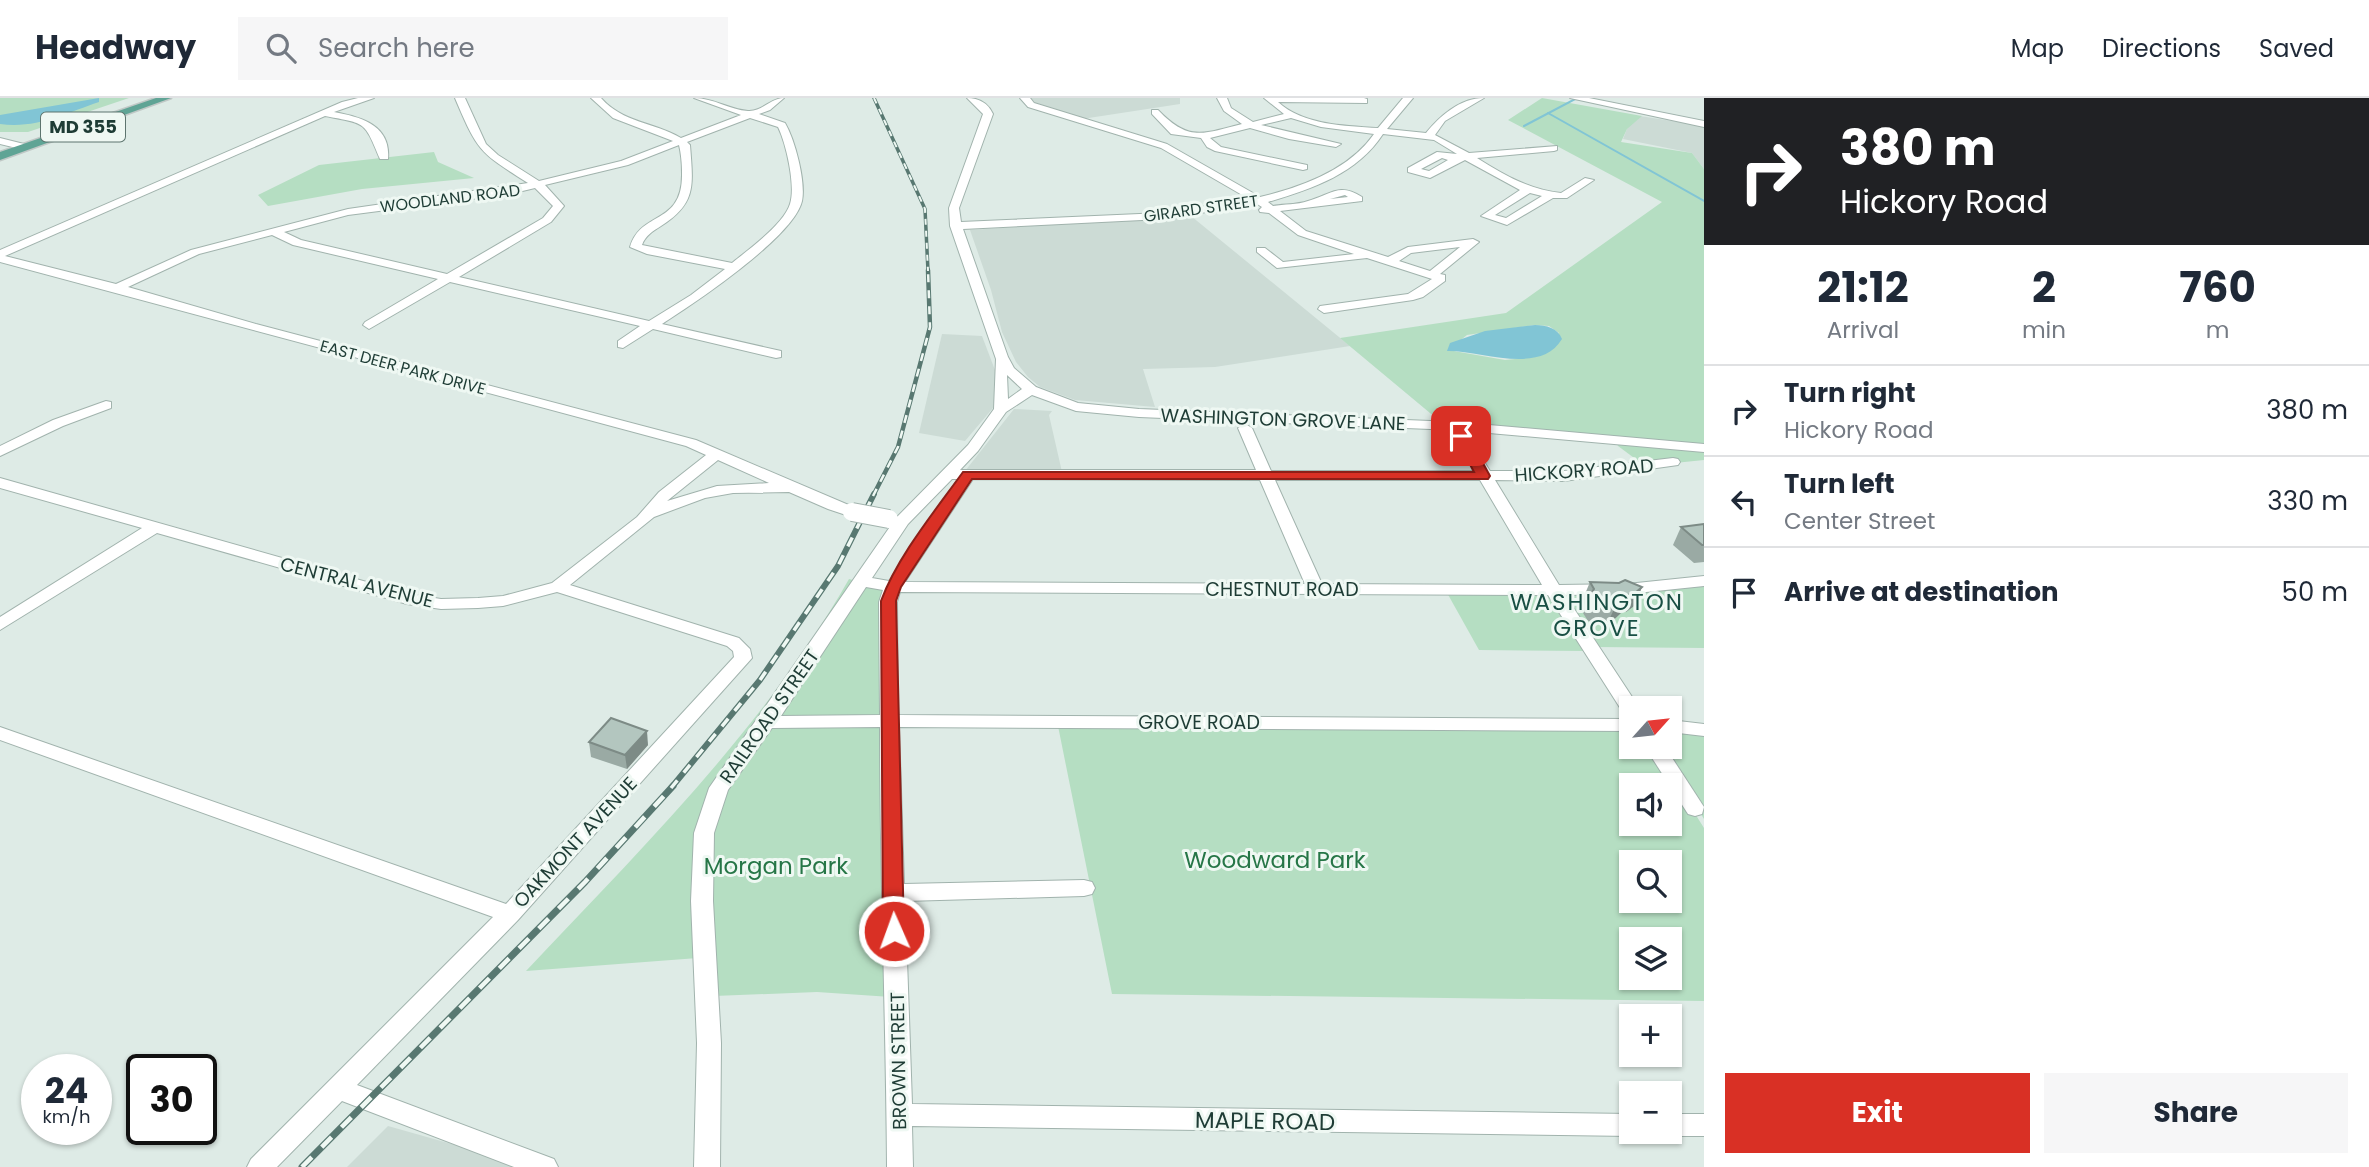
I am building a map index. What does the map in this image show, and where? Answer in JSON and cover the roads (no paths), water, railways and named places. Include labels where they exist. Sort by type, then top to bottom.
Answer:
[{"type":"main road","name":"MD 355","points":[[0,156],[20,146],[150,98]]},
{"type":"main road","name":"MD 355","points":[[0,149],[20,146],[166,98]]},
{"type":"street","points":[[0,256],[324,113],[369,98]]},
{"type":"street","points":[[369,325],[555,214],[559,206],[557,200],[501,165],[484,149],[460,98]]},
{"type":"street","points":[[596,98],[607,112],[626,122],[683,142],[686,152],[684,200],[676,211],[638,238],[636,247],[732,267]]},
{"type":"street","points":[[623,344],[696,297],[773,233],[790,215],[796,203],[797,188],[785,129],[775,121],[699,98]]},
{"type":"street","name":"WOODLAND ROAD","points":[[117,288],[195,252],[272,231],[363,209],[536,186],[624,163],[754,114],[768,108],[779,98]]},
{"type":"street","points":[[972,98],[986,109],[988,114],[954,208],[956,223],[1003,359],[1009,370],[1029,389]]},
{"type":"street","points":[[1025,98],[1041,108],[1153,141],[1259,201],[1302,233],[1436,275],[1442,280],[1419,294],[1324,309]]},
{"type":"street","points":[[1222,98],[1229,111],[1252,125],[1284,135],[1336,144]]},
{"type":"street","points":[[1269,98],[1364,102]]},
{"type":"street","points":[[1269,98],[1293,115],[1320,123],[1429,136],[1441,140],[1505,180],[1526,188],[1551,195],[1567,195],[1593,179],[1526,188],[1486,216],[1507,222],[1551,195]]},
{"type":"street","name":"GIRARD STREET","points":[[956,223],[1158,216],[1259,201],[1305,187],[1357,161],[1387,118],[1408,98]]},
{"type":"street","points":[[1429,136],[1442,119],[1479,98]]},
{"type":"street","points":[[1574,99],[1704,124]]},
{"type":"street","points":[[324,113],[352,118],[373,127],[378,133],[384,157]]},
{"type":"street","points":[[1155,113],[1174,132],[1204,136],[1293,115]]},
{"type":"street","name":"GIRARD STREET","points":[[1259,201],[1345,157],[1357,146],[1375,115]]},
{"type":"street","points":[[1204,136],[1210,145],[1218,149],[1303,167]]},
{"type":"street","points":[[0,141],[20,146]]},
{"type":"street","points":[[1451,158],[1554,148]]},
{"type":"street","points":[[1216,219],[1259,201],[1309,205]]},
{"type":"street","points":[[272,231],[297,243],[776,354]]},
{"type":"street","points":[[1391,261],[1408,250],[1473,242],[1436,275]]},
{"type":"street","points":[[1261,250],[1280,266],[1372,256]]},
{"type":"street","name":"EAST DEER PARK DRIVE","points":[[0,256],[252,327],[691,443],[852,512],[896,520]]},
{"type":"street","points":[[1003,359],[1000,369],[1001,407],[1026,402],[1076,407]]},
{"type":"street","name":"RAILROAD STREET","points":[[707,1167],[709,1043],[702,901],[704,833],[719,788],[767,722],[860,581],[896,520],[949,474],[973,448],[1001,407],[1029,389]]},
{"type":"street","name":"WASHINGTON GROVE LANE","points":[[1029,389],[1076,407],[1139,413],[1455,426],[1704,448]]},
{"type":"street","points":[[0,452],[58,423],[106,405]]},
{"type":"street","points":[[1245,428],[1316,589]]},
{"type":"street","points":[[1461,436],[1483,476],[1622,696]]},
{"type":"street","name":"CENTRAL AVENUE","points":[[0,483],[419,600],[441,604],[478,603],[503,601],[558,587],[643,520],[664,495],[717,454]]},
{"type":"street","name":"HICKORY ROAD","points":[[949,474],[1564,476],[1673,462]]},
{"type":"street","name":"BROWN STREET","points":[[900,1167],[892,893],[888,601],[893,587],[968,475]]},
{"type":"street","name":"EAST DEER PARK DRIVE","points":[[643,520],[666,506],[714,491],[761,487],[801,491]]},
{"type":"street","points":[[0,625],[155,527]]},
{"type":"street","name":"CHESTNUT ROAD","points":[[860,581],[893,587],[1554,590],[1627,589],[1704,581]]},
{"type":"street","name":"OAKMONT AVENUE","points":[[260,1167],[510,914],[743,658],[741,649],[733,642],[558,587]]},
{"type":"street","name":"GROVE ROAD","points":[[767,722],[1032,720],[1619,725]]},
{"type":"street","points":[[1682,727],[1704,730]]},
{"type":"street","points":[[0,733],[510,914]]},
{"type":"street","points":[[1663,760],[1695,809]]},
{"type":"street","points":[[892,893],[1084,888]]},
{"type":"street","points":[[337,1088],[545,1167]]},
{"type":"street","name":"MAPLE ROAD","points":[[900,1115],[1619,1125]]},
{"type":"street","points":[[1682,1125],[1704,1125]]},
{"type":"water","points":[[99,98],[99,102],[51,119],[26,124],[0,124],[0,115]]},
{"type":"water","points":[[1535,325],[1551,328],[1558,332],[1562,339],[1552,350],[1539,356],[1525,359],[1447,351],[1450,343],[1485,331]]},
{"type":"waterway","points":[[1548,113],[1577,98]]},
{"type":"waterway","points":[[1524,126],[1548,113]]},
{"type":"waterway","points":[[1548,113],[1704,201]]},
{"type":"railway","points":[[874,98],[925,209],[928,271]]},
{"type":"railway","points":[[873,496],[898,447],[930,327],[928,270]]},
{"type":"railway","points":[[671,788],[760,680],[838,566],[873,496]]},
{"type":"railway","points":[[302,1167],[585,882],[673,786]]},
{"type":"district","name":"WASHINGTON GROVE","points":[[1597,615]]},
{"type":"park label","name":"Woodward Park","points":[[1275,860]]},
{"type":"park label","name":"Morgan Park","points":[[776,866]]}]
